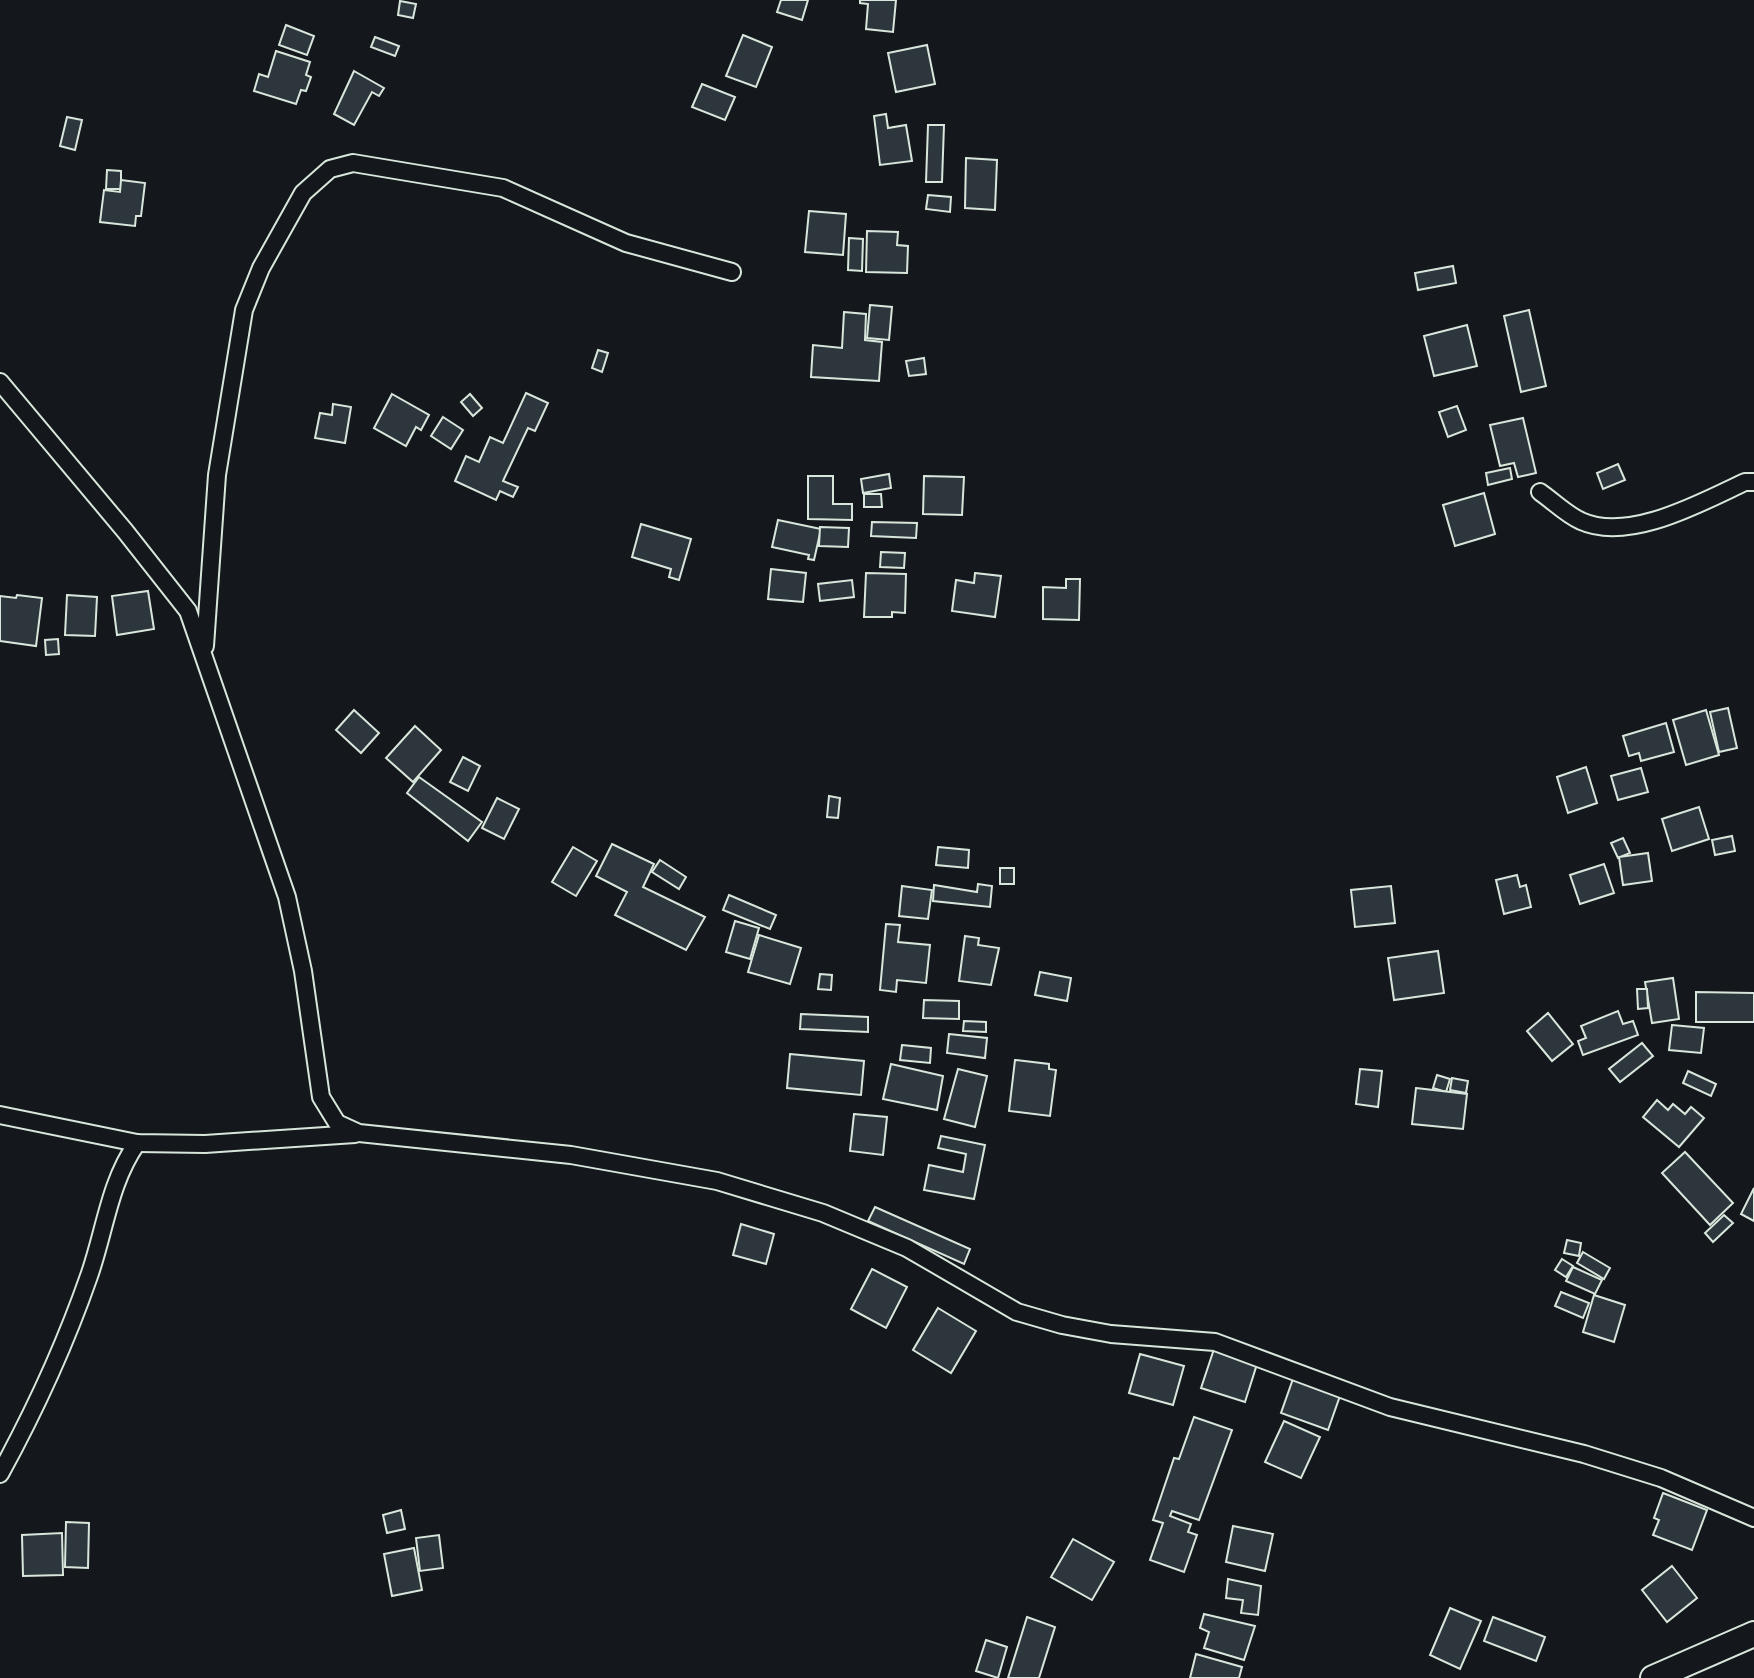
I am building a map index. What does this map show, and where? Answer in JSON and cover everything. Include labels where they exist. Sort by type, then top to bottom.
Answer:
[{"type":"street","points":[[204,655],[217,475],[244,310],[261,268],[303,193],[330,169],[353,163],[503,188],[626,243],[732,272]]},
{"type":"street","points":[[0,382],[188,611],[287,897],[303,971],[321,1097],[337,1123],[359,1133]]},
{"type":"street","points":[[1540,492],[1581,522],[1623,527],[1683,511],[1745,482],[1754,482]]},
{"type":"street","points":[[0,1115],[137,1143],[205,1144],[359,1133],[571,1155],[717,1181],[823,1213],[907,1248],[1017,1312],[1111,1334],[1215,1342],[1390,1407],[1584,1454],[1661,1478],[1754,1518]]},
{"type":"street","points":[[0,1474],[33,1415],[79,1305],[121,1166],[137,1143]]},
{"type":"street","points":[[1653,1678],[1754,1634]]},
{"type":"building","points":[[781,0],[808,0],[802,20],[777,12]]},
{"type":"building","points":[[860,0],[896,0],[893,32],[866,29],[868,4],[860,3]]},
{"type":"building","points":[[400,1],[416,4],[413,18],[398,15]]},
{"type":"building","points":[[286,25],[314,36],[307,55],[279,45]]},
{"type":"building","points":[[743,35],[772,47],[756,87],[726,76]]},
{"type":"building","points":[[375,37],[399,46],[395,56],[371,47]]},
{"type":"building","points":[[927,45],[935,84],[896,92],[888,53]]},
{"type":"building","points":[[276,51],[310,62],[306,75],[311,77],[306,91],[301,90],[296,104],[254,91],[259,74],[268,77]]},
{"type":"building","points":[[354,71],[384,88],[379,96],[372,92],[354,125],[334,114]]},
{"type":"building","points":[[702,84],[735,97],[725,120],[692,107]]},
{"type":"building","points":[[886,114],[888,128],[906,125],[912,161],[880,165],[874,116]]},
{"type":"building","points":[[67,117],[82,120],[75,150],[60,146]]},
{"type":"building","points":[[928,125],[944,125],[942,182],[926,182]]},
{"type":"building","points":[[966,158],[997,160],[995,210],[965,208]]},
{"type":"building","points":[[107,170],[121,171],[121,189],[106,189]]},
{"type":"building","points":[[121,180],[145,183],[141,216],[136,216],[135,226],[100,222],[104,190],[120,192]]},
{"type":"building","points":[[928,195],[951,197],[950,212],[926,209]]},
{"type":"building","points":[[809,211],[846,214],[843,255],[805,252]]},
{"type":"building","points":[[867,231],[898,232],[897,245],[908,246],[907,273],[866,272]]},
{"type":"building","points":[[849,238],[863,239],[862,271],[848,270]]},
{"type":"building","points":[[1453,266],[1456,283],[1418,290],[1415,273]]},
{"type":"building","points":[[870,305],[892,307],[889,340],[867,338]]},
{"type":"building","points":[[1529,310],[1546,386],[1521,392],[1504,316]]},
{"type":"building","points":[[844,312],[866,314],[865,340],[882,342],[879,381],[811,377],[813,345],[842,348]]},
{"type":"building","points":[[1467,325],[1477,366],[1434,376],[1424,336]]},
{"type":"building","points":[[598,350],[608,353],[602,372],[592,368]]},
{"type":"building","points":[[924,358],[926,374],[909,376],[906,361]]},
{"type":"building","points":[[526,393],[548,403],[535,431],[528,428],[503,481],[518,487],[513,497],[500,491],[496,500],[455,481],[466,456],[479,462],[490,437],[503,443]]},
{"type":"building","points":[[392,394],[429,415],[421,430],[416,427],[406,446],[374,428]]},
{"type":"building","points":[[470,394],[482,408],[473,416],[461,402]]},
{"type":"building","points":[[333,404],[351,407],[345,443],[315,438],[320,413],[332,415]]},
{"type":"building","points":[[1457,406],[1466,430],[1448,437],[1439,412]]},
{"type":"building","points":[[443,417],[463,430],[451,449],[431,436]]},
{"type":"building","points":[[1523,418],[1536,473],[1518,477],[1514,463],[1500,466],[1490,425]]},
{"type":"building","points":[[1618,464],[1625,480],[1603,489],[1597,473]]},
{"type":"building","points":[[1510,468],[1512,479],[1488,485],[1486,473]]},
{"type":"building","points":[[889,474],[891,488],[863,493],[861,479]]},
{"type":"building","points":[[808,476],[833,476],[833,504],[852,504],[852,520],[808,519]]},
{"type":"building","points":[[924,476],[964,477],[962,515],[923,514]]},
{"type":"building","points":[[1484,493],[1495,534],[1455,546],[1443,505]]},
{"type":"building","points":[[864,494],[881,494],[882,507],[864,507]]},
{"type":"building","points":[[778,520],[821,529],[814,560],[808,559],[809,555],[772,547]]},
{"type":"building","points":[[872,522],[917,523],[916,538],[871,536]]},
{"type":"building","points":[[641,524],[691,539],[679,580],[669,577],[671,569],[632,557]]},
{"type":"building","points":[[820,527],[849,528],[848,547],[819,546]]},
{"type":"building","points":[[881,552],[905,553],[904,568],[880,567]]},
{"type":"building","points":[[771,569],[806,573],[803,602],[768,599]]},
{"type":"building","points":[[866,573],[906,574],[905,613],[892,612],[892,617],[864,617]]},
{"type":"building","points":[[975,573],[1001,576],[995,617],[952,611],[956,580],[974,583]]},
{"type":"building","points":[[1066,579],[1080,579],[1079,620],[1043,619],[1043,587],[1066,588]]},
{"type":"building","points":[[852,580],[854,597],[820,601],[818,584]]},
{"type":"building","points":[[148,591],[154,629],[117,635],[112,596]]},
{"type":"building","points":[[17,595],[42,598],[36,646],[0,641],[0,596],[16,598]]},
{"type":"building","points":[[67,595],[97,597],[95,636],[65,635]]},
{"type":"building","points":[[58,639],[59,654],[46,655],[45,640]]},
{"type":"building","points":[[1728,708],[1737,748],[1719,752],[1710,712]]},
{"type":"building","points":[[354,710],[379,733],[361,753],[336,730]]},
{"type":"building","points":[[1706,710],[1719,755],[1686,765],[1673,720]]},
{"type":"building","points":[[1666,723],[1674,752],[1641,761],[1639,753],[1629,756],[1623,736]]},
{"type":"building","points":[[415,726],[441,750],[413,782],[386,758]]},
{"type":"building","points":[[463,757],[480,766],[468,791],[450,782]]},
{"type":"building","points":[[1586,767],[1597,803],[1568,813],[1557,777]]},
{"type":"building","points":[[1641,768],[1648,792],[1618,800],[1611,776]]},
{"type":"building","points":[[419,777],[482,822],[468,841],[407,793]]},
{"type":"building","points":[[829,796],[840,798],[838,818],[827,817]]},
{"type":"building","points":[[497,798],[519,809],[504,839],[482,828]]},
{"type":"building","points":[[1699,807],[1709,839],[1672,851],[1662,819]]},
{"type":"building","points":[[1732,836],[1735,851],[1715,855],[1712,840]]},
{"type":"building","points":[[1623,838],[1630,853],[1618,858],[1611,843]]},
{"type":"building","points":[[612,844],[654,864],[643,887],[705,917],[686,950],[615,915],[627,892],[596,876]]},
{"type":"building","points":[[573,847],[597,861],[576,896],[552,882]]},
{"type":"building","points":[[938,847],[969,850],[968,868],[936,865]]},
{"type":"building","points":[[1648,853],[1652,881],[1623,885],[1619,857]]},
{"type":"building","points":[[660,860],[686,877],[679,889],[652,872]]},
{"type":"building","points":[[1604,864],[1614,893],[1580,904],[1570,875]]},
{"type":"building","points":[[1000,868],[1014,868],[1014,884],[1000,884]]},
{"type":"building","points":[[1517,875],[1520,887],[1526,885],[1531,907],[1504,914],[1496,880]]},
{"type":"building","points":[[978,884],[992,886],[990,907],[933,901],[934,885],[977,892]]},
{"type":"building","points":[[902,886],[932,890],[928,919],[899,916]]},
{"type":"building","points":[[1391,886],[1395,923],[1355,927],[1351,890]]},
{"type":"building","points":[[729,895],[776,915],[770,929],[723,910]]},
{"type":"building","points":[[735,921],[759,928],[750,959],[726,952]]},
{"type":"building","points":[[886,924],[900,925],[898,942],[930,945],[926,983],[897,980],[896,992],[880,990]]},
{"type":"building","points":[[759,935],[801,948],[790,984],[748,972]]},
{"type":"building","points":[[965,936],[979,938],[978,945],[999,948],[991,985],[959,981]]},
{"type":"building","points":[[1438,951],[1444,993],[1394,1000],[1388,958]]},
{"type":"building","points":[[1040,972],[1071,978],[1067,1001],[1035,995]]},
{"type":"building","points":[[820,974],[832,975],[831,990],[818,989]]},
{"type":"building","points":[[1673,978],[1679,1019],[1652,1023],[1645,982]]},
{"type":"building","points":[[1637,989],[1647,989],[1648,1008],[1638,1009]]},
{"type":"building","points":[[1696,992],[1754,993],[1754,1022],[1696,1022]]},
{"type":"building","points":[[924,1000],[959,1001],[959,1019],[923,1018]]},
{"type":"building","points":[[1618,1011],[1623,1024],[1633,1021],[1638,1035],[1583,1055],[1578,1041],[1586,1038],[1581,1026]]},
{"type":"building","points":[[1548,1013],[1573,1044],[1552,1061],[1527,1031]]},
{"type":"building","points":[[801,1014],[868,1017],[868,1032],[800,1029]]},
{"type":"building","points":[[964,1021],[986,1022],[986,1032],[963,1031]]},
{"type":"building","points":[[1672,1025],[1704,1028],[1701,1053],[1669,1050]]},
{"type":"building","points":[[949,1034],[987,1038],[985,1058],[947,1053]]},
{"type":"building","points":[[1642,1043],[1653,1056],[1620,1082],[1609,1069]]},
{"type":"building","points":[[902,1045],[931,1048],[930,1063],[900,1060]]},
{"type":"building","points":[[790,1054],[864,1061],[861,1095],[787,1088]]},
{"type":"building","points":[[1015,1060],[1049,1064],[1049,1069],[1056,1070],[1050,1116],[1009,1111]]},
{"type":"building","points":[[891,1064],[943,1076],[937,1110],[883,1099]]},
{"type":"building","points":[[958,1069],[987,1076],[975,1127],[944,1119]]},
{"type":"building","points":[[1360,1069],[1382,1071],[1378,1107],[1356,1104]]},
{"type":"building","points":[[1688,1071],[1716,1084],[1711,1096],[1683,1083]]},
{"type":"building","points":[[1437,1075],[1450,1079],[1446,1092],[1433,1088]]},
{"type":"building","points":[[1452,1078],[1468,1081],[1466,1093],[1450,1090]]},
{"type":"building","points":[[1416,1088],[1467,1094],[1463,1129],[1412,1124]]},
{"type":"building","points":[[1657,1100],[1668,1110],[1673,1104],[1685,1114],[1691,1107],[1704,1118],[1679,1147],[1643,1117]]},
{"type":"building","points":[[854,1114],[887,1117],[883,1155],[850,1151]]},
{"type":"building","points":[[941,1136],[985,1145],[974,1199],[924,1190],[929,1165],[963,1172],[966,1154],[938,1148]]},
{"type":"building","points":[[1685,1152],[1733,1203],[1710,1225],[1662,1173]]},
{"type":"building","points":[[1754,1188],[1754,1221],[1741,1214]]},
{"type":"building","points":[[875,1207],[970,1249],[964,1264],[868,1221]]},
{"type":"building","points":[[1724,1215],[1733,1223],[1713,1242],[1705,1233]]},
{"type":"building","points":[[741,1224],[774,1234],[766,1264],[733,1255]]},
{"type":"building","points":[[1567,1240],[1581,1243],[1579,1256],[1564,1253]]},
{"type":"building","points":[[1583,1252],[1610,1268],[1604,1279],[1577,1263]]},
{"type":"building","points":[[1562,1259],[1573,1266],[1566,1277],[1555,1270]]},
{"type":"building","points":[[1573,1267],[1602,1280],[1595,1294],[1566,1281]]},
{"type":"building","points":[[872,1269],[907,1287],[886,1328],[851,1309]]},
{"type":"building","points":[[1561,1292],[1589,1303],[1583,1318],[1555,1306]]},
{"type":"building","points":[[1594,1295],[1625,1305],[1614,1342],[1583,1332]]},
{"type":"building","points":[[938,1308],[976,1331],[951,1373],[913,1350]]},
{"type":"building","points":[[1214,1349],[1257,1364],[1245,1402],[1201,1388]]},
{"type":"building","points":[[1140,1354],[1184,1366],[1173,1405],[1129,1393]]},
{"type":"building","points":[[1294,1376],[1341,1393],[1328,1430],[1281,1413]]},
{"type":"building","points":[[1194,1417],[1232,1430],[1199,1520],[1172,1511],[1170,1516],[1191,1524],[1188,1532],[1197,1535],[1184,1572],[1150,1560],[1163,1523],[1153,1520],[1174,1458],[1179,1459]]},
{"type":"building","points":[[1284,1421],[1320,1437],[1301,1478],[1265,1462]]},
{"type":"building","points":[[1663,1493],[1707,1510],[1692,1550],[1653,1535],[1659,1520],[1654,1518]]},
{"type":"building","points":[[401,1510],[405,1529],[387,1533],[383,1515]]},
{"type":"building","points":[[66,1522],[89,1523],[88,1568],[65,1567]]},
{"type":"building","points":[[1233,1526],[1273,1534],[1265,1571],[1226,1562]]},
{"type":"building","points":[[62,1533],[63,1575],[23,1576],[22,1535]]},
{"type":"building","points":[[439,1535],[443,1568],[420,1571],[416,1538]]},
{"type":"building","points":[[1073,1539],[1114,1562],[1092,1600],[1051,1577]]},
{"type":"building","points":[[414,1548],[422,1590],[392,1596],[384,1554]]},
{"type":"building","points":[[1672,1566],[1697,1598],[1667,1622],[1642,1590]]},
{"type":"building","points":[[1228,1579],[1261,1586],[1258,1615],[1241,1613],[1243,1600],[1226,1598]]},
{"type":"building","points":[[1450,1608],[1481,1621],[1460,1669],[1430,1655]]},
{"type":"building","points":[[1204,1614],[1255,1626],[1244,1660],[1204,1648],[1209,1632],[1200,1628]]},
{"type":"building","points":[[1027,1617],[1055,1627],[1039,1678],[1008,1678]]},
{"type":"building","points":[[1493,1617],[1545,1637],[1536,1661],[1484,1641]]},
{"type":"building","points":[[986,1640],[1007,1647],[998,1678],[976,1671]]},
{"type":"building","points":[[1196,1654],[1242,1667],[1239,1678],[1190,1678]]}]
